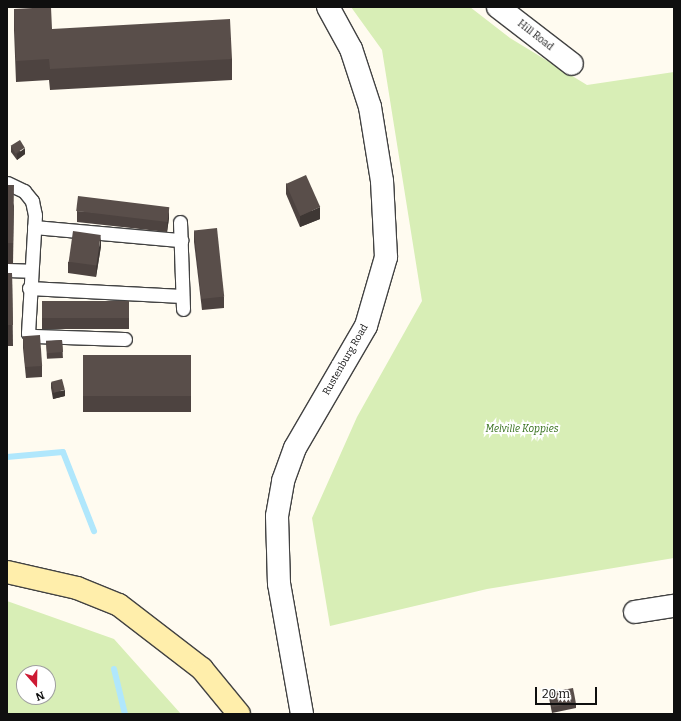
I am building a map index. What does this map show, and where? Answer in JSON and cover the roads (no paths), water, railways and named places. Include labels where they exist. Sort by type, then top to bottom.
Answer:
[{"type":"main road","points":[[7,572],[77,588],[119,605],[202,669],[238,714]]},
{"type":"street","name":"Rustenburg Road","points":[[302,714],[279,584],[277,516],[283,481],[295,448],[366,326],[386,257],[382,181],[370,107],[350,49],[328,7]]},
{"type":"street","name":"Hill Road","points":[[498,7],[572,64]]},
{"type":"street","points":[[635,612],[674,606]]},
{"type":"lane","points":[[7,183],[24,191],[32,201],[34,227],[26,324],[28,333],[34,336],[125,339]]},
{"type":"lane","points":[[180,222],[183,309]]},
{"type":"lane","points":[[34,227],[181,240]]},
{"type":"lane","points":[[7,270],[30,271]]},
{"type":"lane","points":[[29,288],[182,296]]},
{"type":"waterway","points":[[7,457],[63,452],[94,531]]},
{"type":"waterway","points":[[114,669],[125,714]]},
{"type":"park label","name":"Melville Koppies","points":[[522,430]]}]
